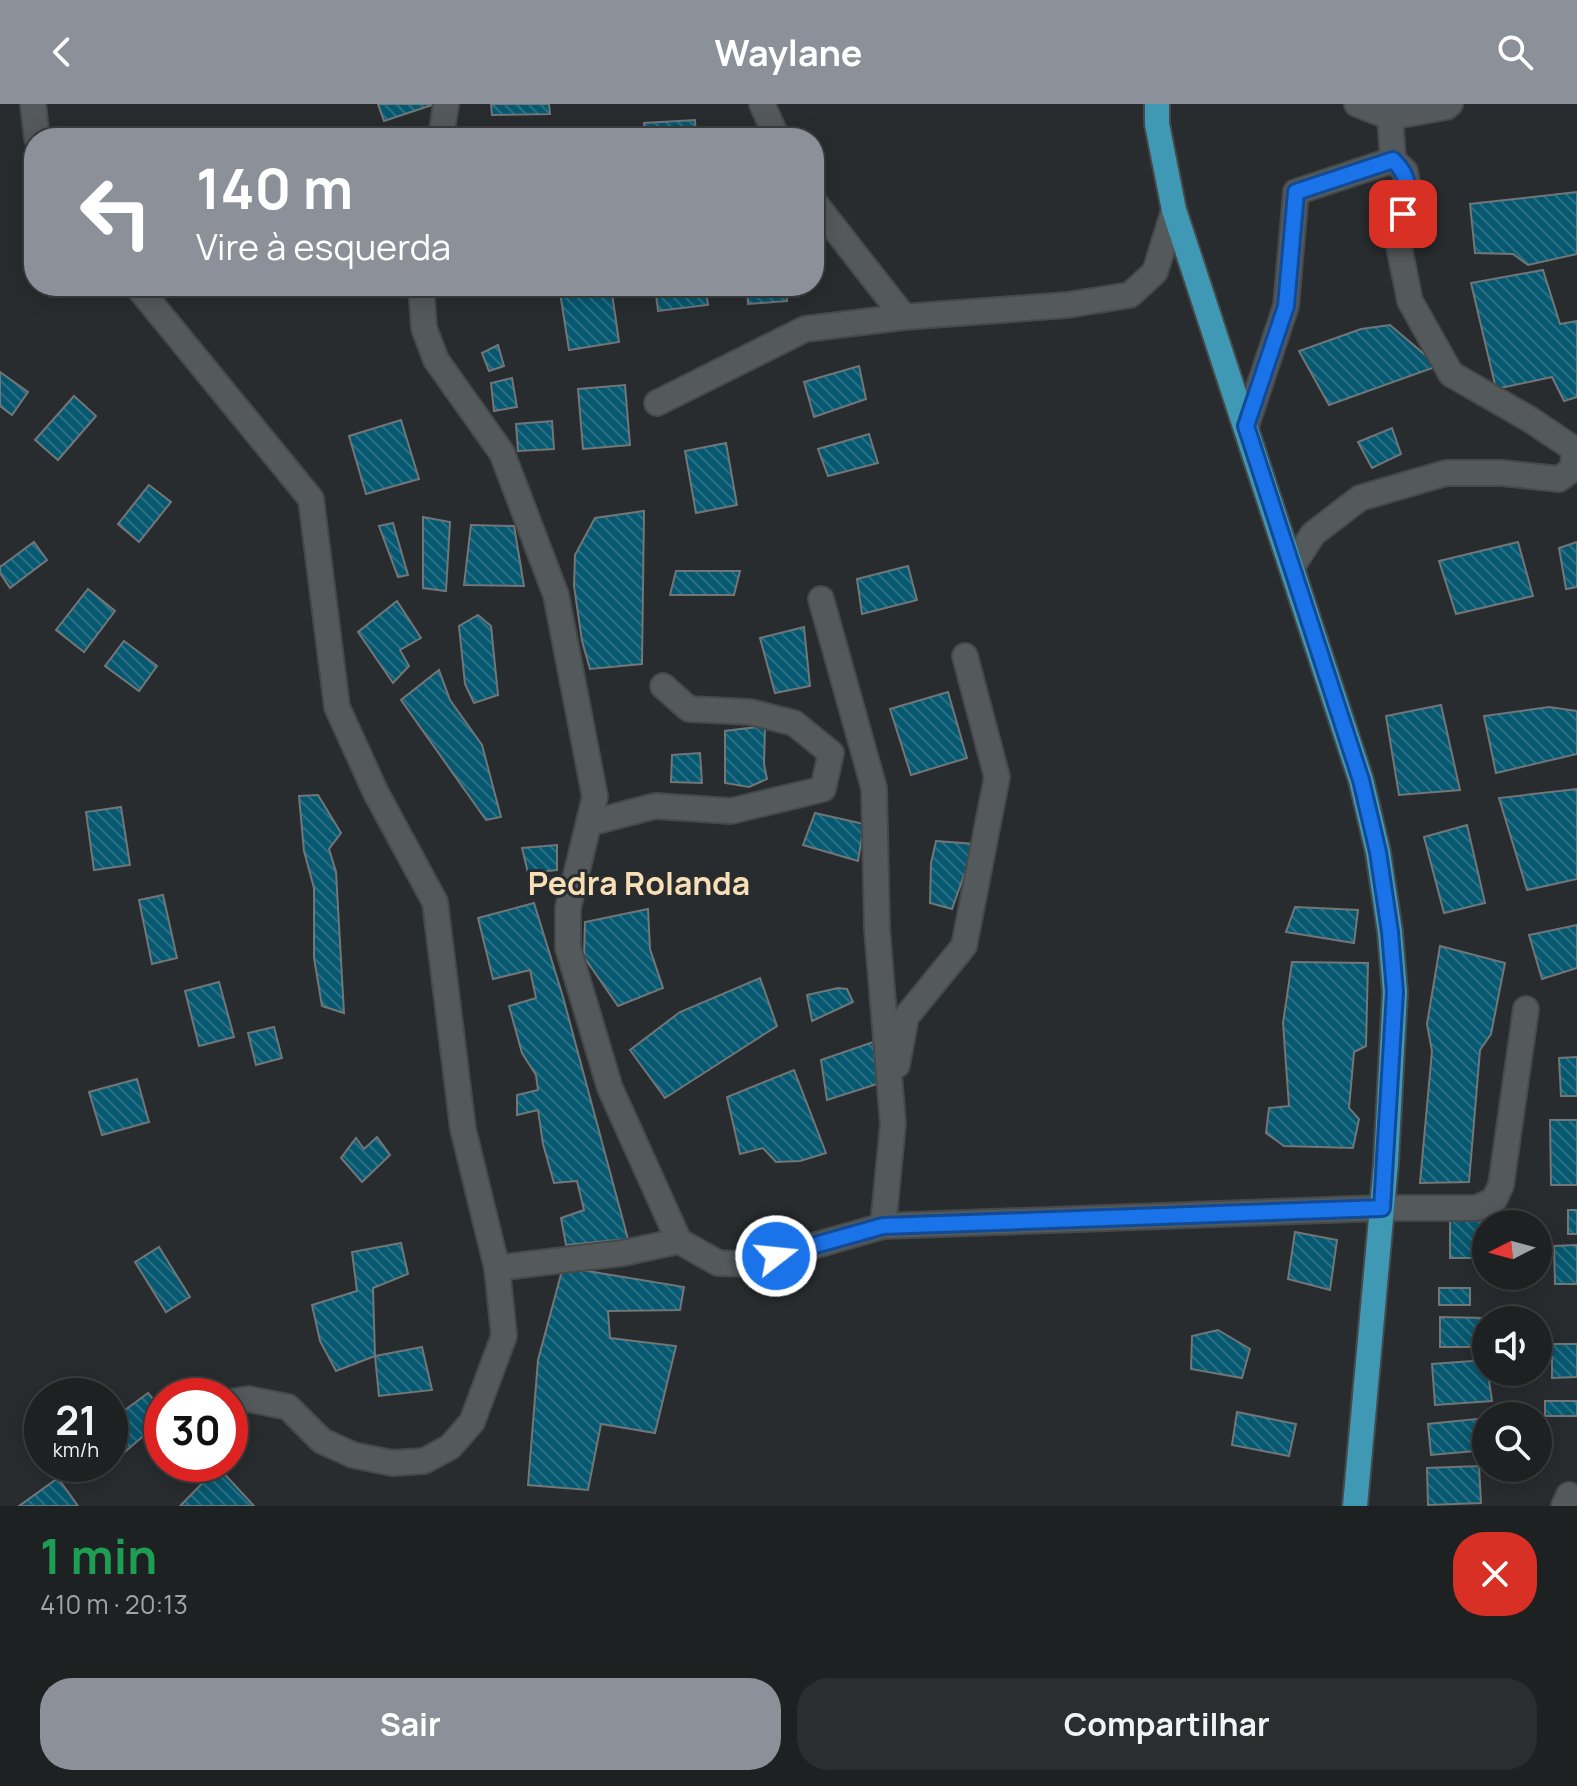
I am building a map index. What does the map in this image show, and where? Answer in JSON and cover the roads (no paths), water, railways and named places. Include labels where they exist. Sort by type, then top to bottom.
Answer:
[{"type":"main road","points":[[1157,104],[1159,136],[1174,210],[1361,780],[1378,852],[1390,932],[1395,992],[1382,1208],[1355,1506]]},
{"type":"street","points":[[33,104],[36,128]]},
{"type":"street","points":[[442,128],[446,104]]},
{"type":"street","points":[[762,104],[773,128]]},
{"type":"street","points":[[1357,104],[1390,117],[1450,104]]},
{"type":"street","points":[[1292,567],[1313,534],[1360,498],[1446,473],[1502,473],[1559,479],[1573,469],[1574,449],[1451,374],[1410,301],[1397,237],[1409,192],[1405,171],[1393,160],[1390,117]]},
{"type":"street","points":[[1246,426],[1286,306],[1296,192],[1393,160]]},
{"type":"street","points":[[657,403],[805,329],[904,317],[1067,305],[1130,295],[1155,272],[1174,210]]},
{"type":"street","points":[[824,215],[904,317]]},
{"type":"street","points":[[145,296],[311,499],[337,707],[376,793],[435,902],[463,1129],[497,1268],[504,1336],[472,1422],[450,1447],[424,1461],[392,1463],[353,1455],[322,1441],[288,1407],[248,1399]]},
{"type":"street","points":[[422,296],[424,328],[436,360],[502,453],[556,595],[595,797],[568,908],[568,948],[610,1088],[679,1241],[718,1263],[750,1264],[883,1226],[1382,1208],[1477,1208],[1494,1200],[1501,1185],[1526,1009]]},
{"type":"street","points":[[821,599],[874,788],[877,929],[893,1124],[883,1226]]},
{"type":"street","points":[[891,1095],[906,1017],[964,946],[997,777],[965,656]]},
{"type":"street","points":[[590,823],[655,806],[731,811],[823,789],[831,753],[794,723],[750,712],[689,709],[663,686]]},
{"type":"street","points":[[497,1268],[623,1253],[679,1241]]},
{"type":"district","name":"Pedra Rolanda","points":[[639,884]]}]
